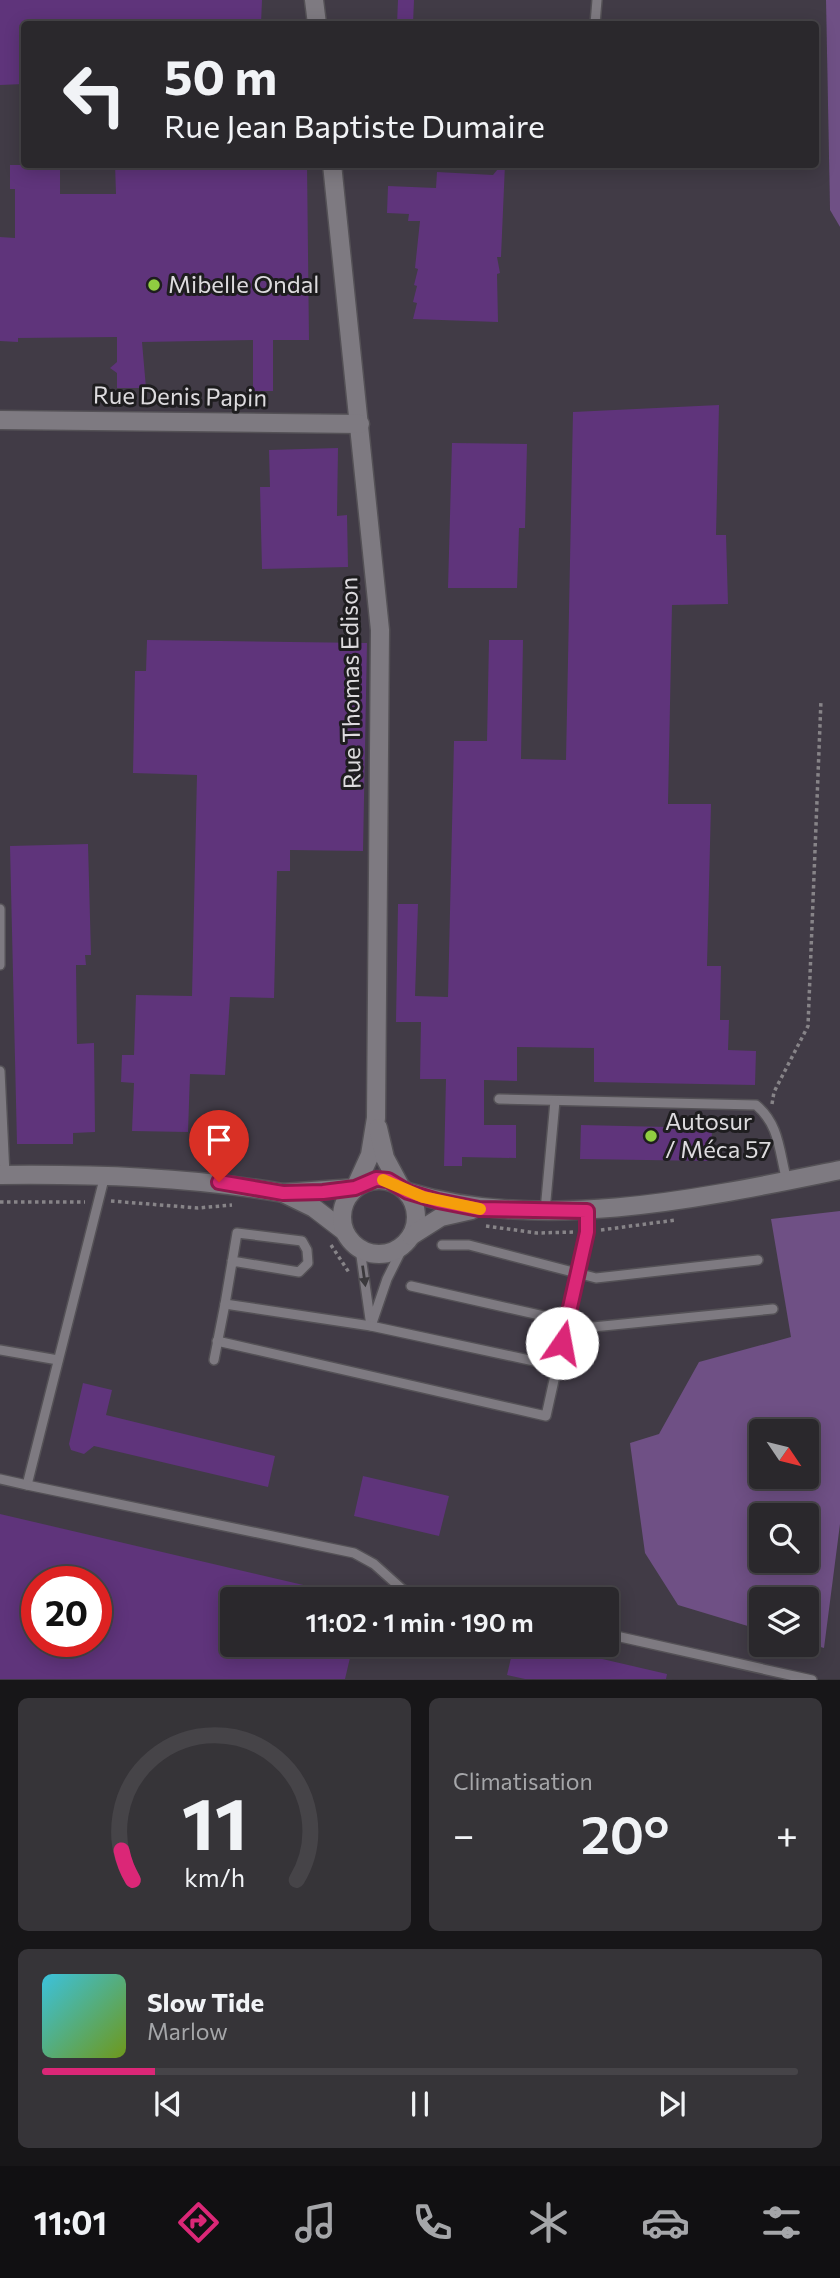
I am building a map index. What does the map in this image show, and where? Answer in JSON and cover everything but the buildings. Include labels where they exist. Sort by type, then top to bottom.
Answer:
[{"type":"street","points":[[314,0],[317,21]]},
{"type":"street","name":"Rue Thomas Edison","points":[[332,168],[380,630],[376,1118],[370,1155],[355,1188]]},
{"type":"street","name":"Rue Denis Papin","points":[[0,420],[360,424]]},
{"type":"street","name":"Rue Thomas Edison","points":[[376,1118],[385,1158],[403,1188]]},
{"type":"street","points":[[283,1193],[314,1208],[344,1231],[360,1249],[383,1254],[408,1241],[441,1217],[479,1209],[587,1211],[787,1181],[840,1170]]},
{"type":"street","points":[[2,1175],[105,1173],[219,1182],[283,1193],[355,1188],[376,1179],[479,1209]]},
{"type":"street","points":[[344,1231],[342,1208],[355,1188]]},
{"type":"street","points":[[403,1188],[417,1214],[408,1241]]},
{"type":"lane","points":[[595,21],[597,0]]},
{"type":"lane","points":[[0,909],[0,965]]},
{"type":"lane","points":[[0,1071],[2,1175]]},
{"type":"lane","points":[[499,1100],[756,1105],[770,1117],[787,1181]]},
{"type":"lane","points":[[545,1211],[555,1101]]},
{"type":"lane","points":[[27,1485],[105,1173]]},
{"type":"lane","points":[[218,1341],[546,1416],[587,1232],[587,1211]]},
{"type":"lane","points":[[214,1360],[237,1233],[302,1241],[307,1250],[308,1263],[299,1272],[232,1261]]},
{"type":"lane","points":[[371,1326],[387,1279],[408,1241]]},
{"type":"lane","points":[[442,1245],[469,1245],[596,1278],[758,1260]]},
{"type":"lane","points":[[360,1249],[371,1326]]},
{"type":"lane","points":[[411,1286],[593,1327],[773,1308]]},
{"type":"lane","points":[[225,1304],[371,1326],[557,1366]]},
{"type":"lane","points":[[0,1350],[58,1360]]},
{"type":"lane","points":[[0,1479],[354,1553],[374,1564],[400,1587]]},
{"type":"lane","points":[[619,1637],[812,1679]]},
{"type":"path","points":[[770,1117],[774,1093],[808,1026],[821,700]]},
{"type":"shaded area","points":[[0,0],[826,0],[830,210],[840,227],[840,1679],[0,1680]]},
{"type":"shaded area","points":[[826,0],[840,0],[840,227],[830,210]]},
{"type":"shaded area","points":[[840,1211],[840,1524],[824,1648],[819,1647],[819,1587],[749,1587],[749,1626],[678,1605],[645,1553],[630,1443],[659,1434],[699,1362],[791,1337],[771,1219]]},
{"type":"slow traffic","points":[[383,1180],[399,1184],[408,1192],[423,1197],[480,1209]]},
{"type":"place","name":"Mibelle Ondal","points":[[154,285]]},
{"type":"place","name":"Autosur / Méca 57","points":[[651,1136]]},
{"type":"route","points":[[219,1182],[283,1193],[355,1188],[376,1179],[388,1180],[399,1184],[408,1192],[438,1201],[479,1209],[587,1211],[587,1232],[562,1343]]}]
